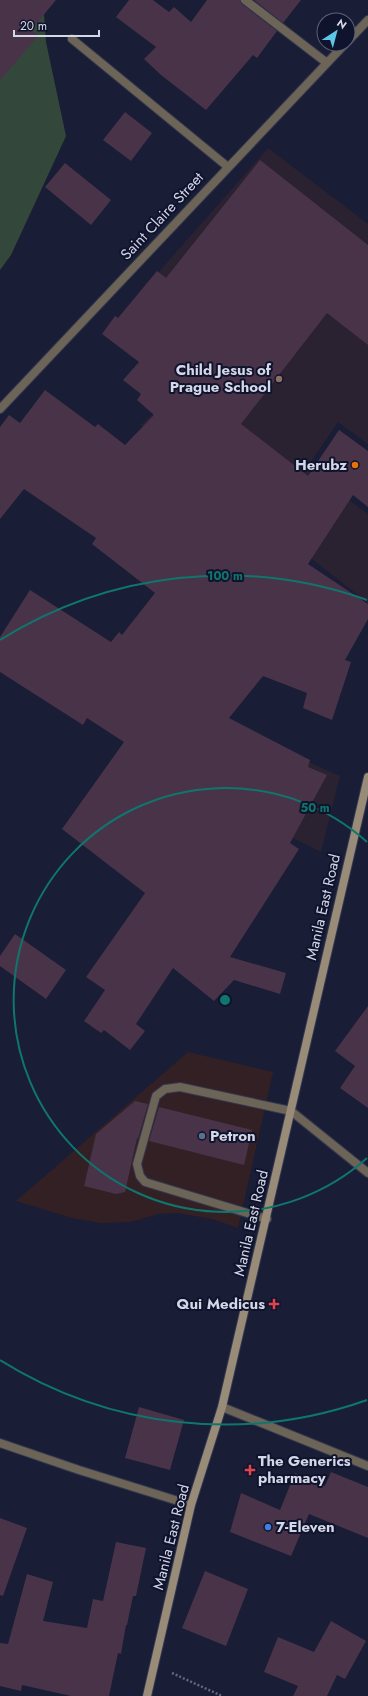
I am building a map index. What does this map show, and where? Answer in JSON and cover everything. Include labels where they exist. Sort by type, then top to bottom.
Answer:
[{"type":"main road","name":"Manila East Road","points":[[147,1696],[183,1548],[191,1505],[222,1407],[292,1111],[368,778]]},
{"type":"street","points":[[245,0],[327,63]]},
{"type":"street","points":[[356,33],[368,20]]},
{"type":"street","points":[[72,39],[228,167]]},
{"type":"street","name":"Saint Claire Street","points":[[0,409],[337,52]]},
{"type":"street","points":[[266,1219],[145,1182],[140,1176],[137,1164],[156,1096],[165,1089],[180,1087],[292,1111],[368,1173]]},
{"type":"street","points":[[222,1407],[368,1466]]},
{"type":"street","points":[[0,1442],[79,1470],[191,1505]]},
{"type":"path","points":[[154,1664],[222,1696]]},
{"type":"shaded area","name":"Child Jesus of Prague School","points":[[268,148],[368,224],[368,444],[338,422],[306,469],[368,514],[368,603],[141,425],[236,337],[156,275]]},
{"type":"shaded area","points":[[279,749],[340,776],[321,852],[246,815]]},
{"type":"shaded area","points":[[188,1052],[273,1072],[238,1228],[212,1219],[177,1213],[158,1214],[131,1222],[101,1223],[72,1218],[16,1201]]},
{"type":"green space","points":[[0,0],[43,0],[46,42],[66,136],[11,255],[0,270]]},
{"type":"building","points":[[0,0],[56,0],[31,30],[38,36],[0,80]]},
{"type":"building","points":[[129,0],[153,0],[169,12],[174,7],[191,22],[207,0],[240,0],[242,4],[277,31],[257,58],[253,55],[206,110],[161,75],[144,59],[156,47],[116,17]]},
{"type":"building","points":[[254,0],[301,0],[283,23]]},
{"type":"building","points":[[125,112],[152,133],[131,161],[103,140]]},
{"type":"building","points":[[260,160],[368,245],[368,345],[327,313],[241,424],[308,476],[339,430],[368,451],[368,507],[353,495],[308,564],[368,604],[368,619],[345,660],[351,662],[332,720],[303,708],[307,693],[263,676],[229,718],[310,760],[308,767],[327,775],[290,843],[299,849],[230,957],[286,973],[280,994],[234,980],[214,1001],[173,968],[136,1024],[145,1031],[130,1050],[104,1030],[101,1033],[84,1021],[105,990],[86,977],[145,893],[62,829],[124,742],[87,718],[83,725],[0,672],[0,637],[30,590],[111,642],[119,632],[122,635],[155,593],[92,544],[96,538],[24,489],[0,519],[0,427],[9,415],[20,423],[45,390],[95,427],[98,424],[125,445],[154,415],[137,400],[141,394],[123,380],[139,362],[102,334],[115,316],[118,318],[157,271],[166,278]]},
{"type":"building","points":[[65,163],[111,200],[91,225],[45,187]]},
{"type":"building","points":[[15,934],[66,970],[46,999],[0,966],[0,956]]},
{"type":"building","points":[[368,1006],[368,1108],[340,1088],[355,1066],[335,1051]]},
{"type":"building","points":[[135,1101],[148,1104],[138,1139],[137,1138],[125,1192],[116,1194],[84,1186],[96,1134]]},
{"type":"building","name":"Petron","points":[[159,1107],[252,1130],[244,1165],[149,1141]]},
{"type":"building","points":[[139,1407],[184,1420],[170,1470],[125,1458]]},
{"type":"building","points":[[331,1472],[368,1487],[368,1538],[309,1514],[291,1556],[230,1532],[241,1493],[280,1510],[295,1473],[325,1486]]},
{"type":"building","points":[[0,1518],[27,1528],[3,1596],[0,1595]]},
{"type":"building","points":[[116,1542],[146,1548],[136,1596],[133,1596],[121,1654],[118,1653],[109,1696],[71,1696],[22,1685],[21,1691],[0,1686],[0,1643],[8,1644],[27,1574],[53,1582],[43,1621],[87,1628],[93,1599],[103,1601]]},
{"type":"building","points":[[205,1571],[248,1589],[226,1646],[182,1628]]},
{"type":"building","points":[[331,1621],[366,1641],[345,1679],[337,1675],[327,1696],[293,1696],[298,1686],[264,1672],[278,1637],[314,1652]]},
{"type":"place","name":"Child Jesus of Prague School","points":[[279,379]]},
{"type":"place","name":"Herubz","points":[[355,465]]},
{"type":"place","name":"Petron","points":[[202,1136]]},
{"type":"place","name":"Qui Medicus","points":[[274,1304]]},
{"type":"place","name":"The Generics pharmacy","points":[[250,1470]]},
{"type":"place","name":"7-Eleven","points":[[268,1527]]}]
